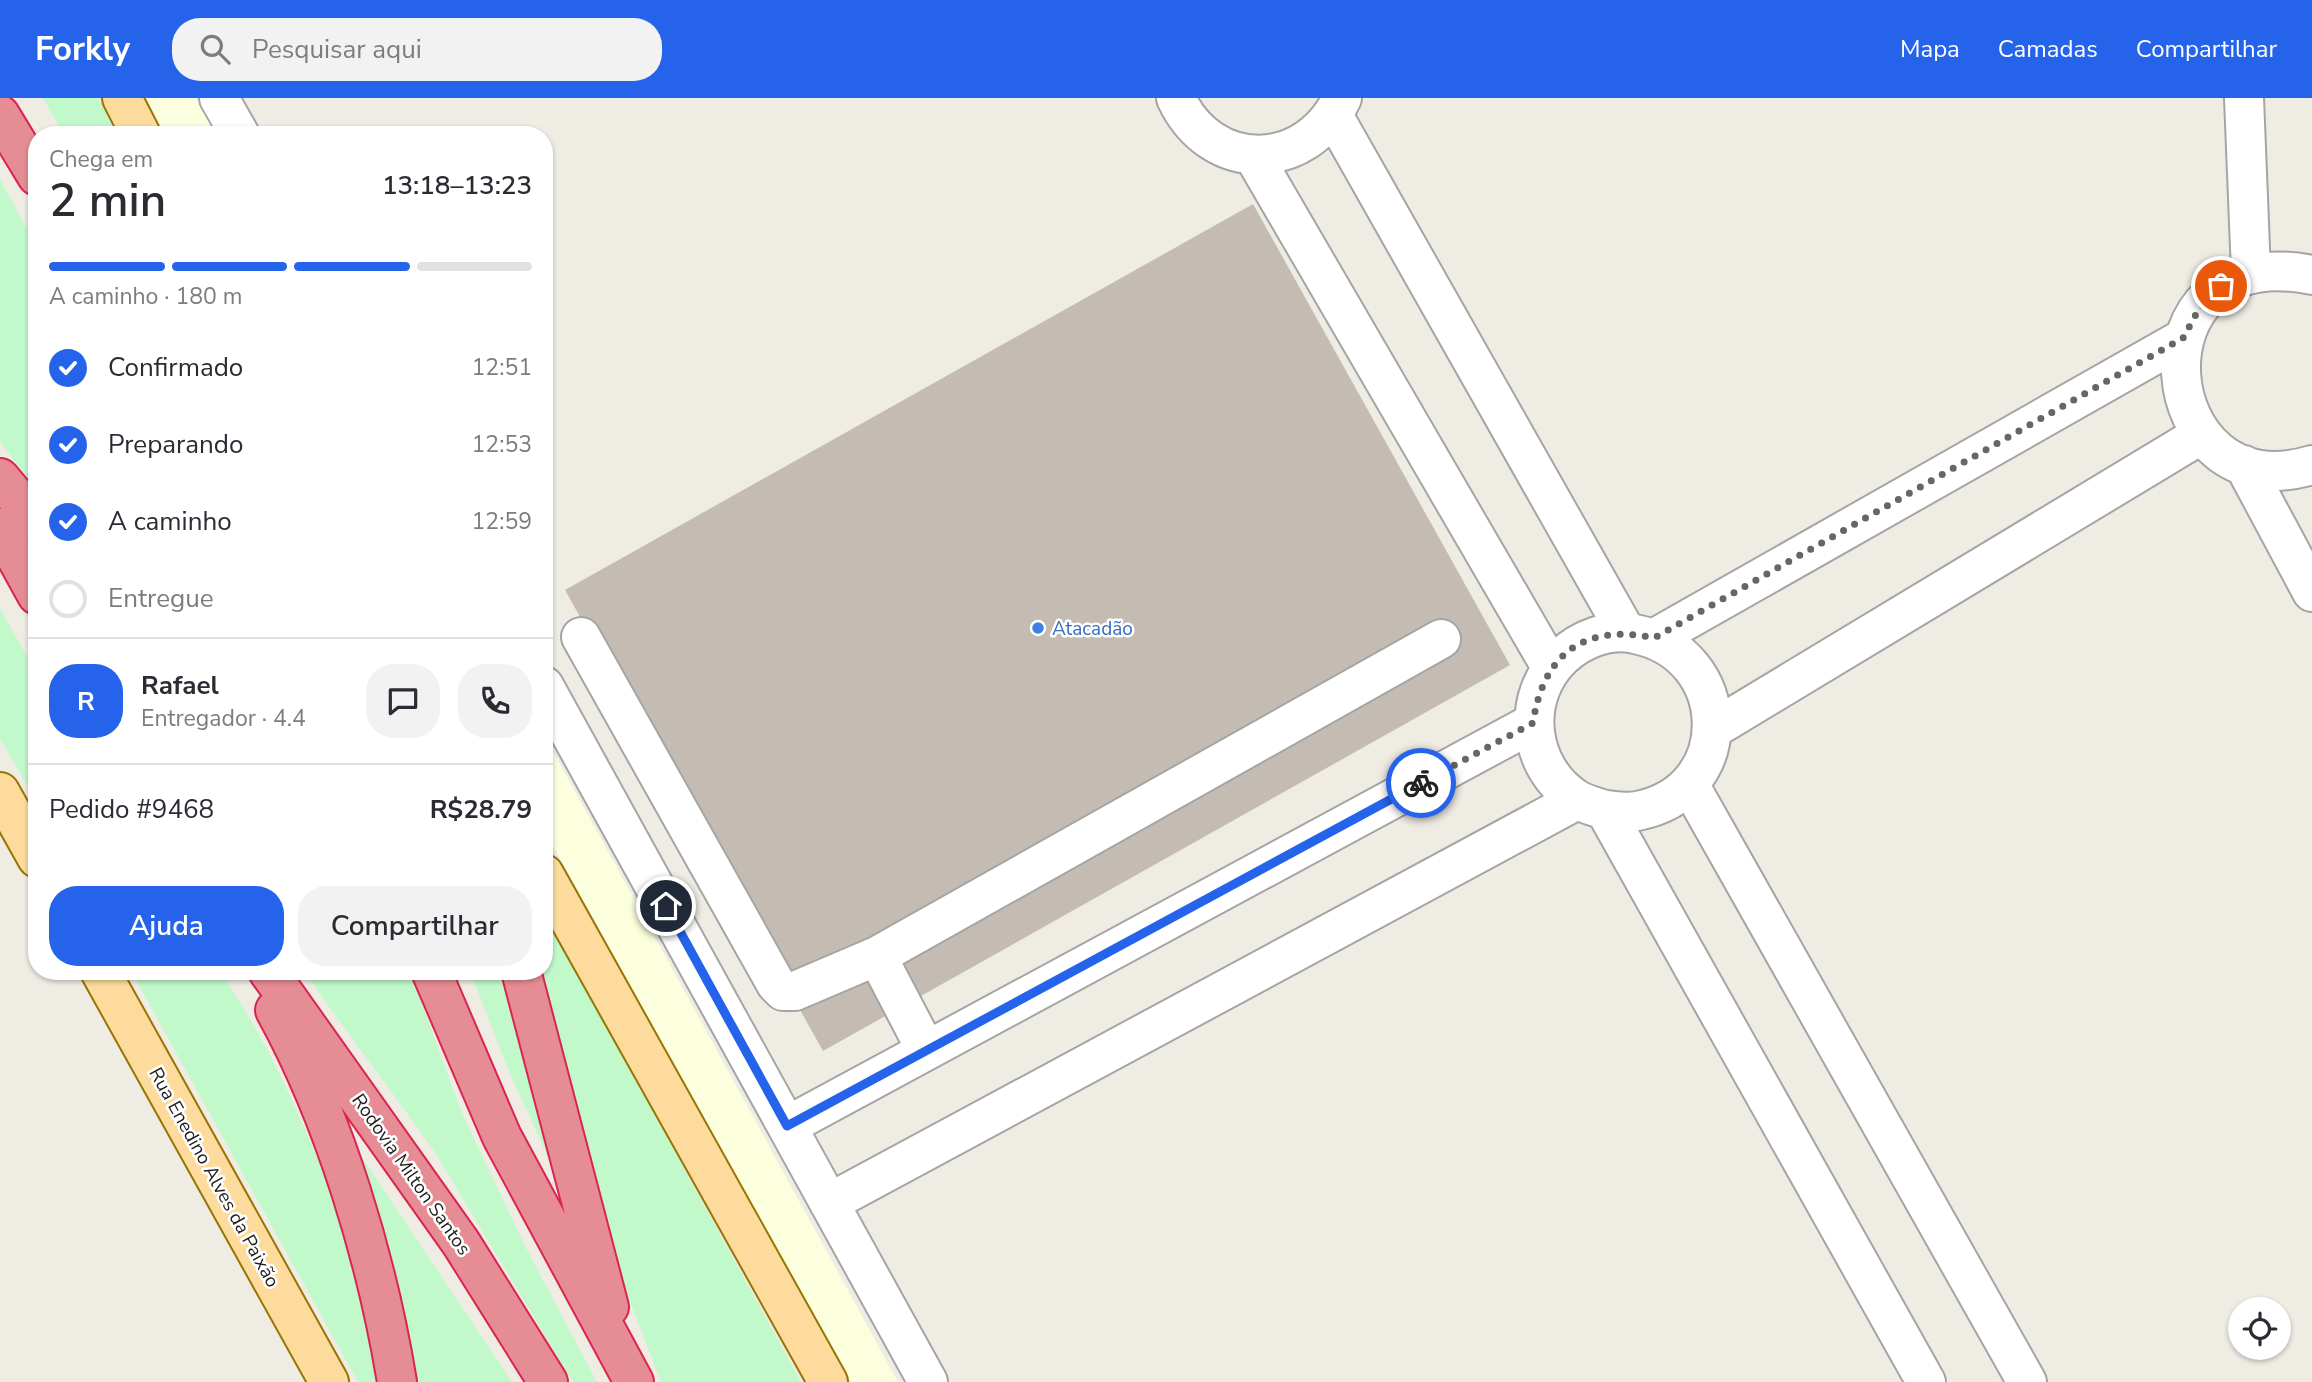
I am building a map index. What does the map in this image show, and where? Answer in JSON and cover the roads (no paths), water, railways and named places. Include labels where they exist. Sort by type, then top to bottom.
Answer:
[{"type":"highway","points":[[0,114],[28,161]]},
{"type":"highway","points":[[0,478],[28,512]]},
{"type":"highway","points":[[0,528],[28,579]]},
{"type":"highway","points":[[258,980],[306,1077],[367,1242],[383,1305],[397,1382]]},
{"type":"highway","name":"Rodovia Milton Santos","points":[[274,980],[461,1243],[548,1382]]},
{"type":"highway","points":[[435,980],[502,1137],[627,1369]]},
{"type":"highway","points":[[523,980],[627,1369]]},
{"type":"main road","points":[[122,98],[136,126]]},
{"type":"main road","points":[[0,792],[28,842]]},
{"type":"main road","points":[[553,889],[828,1382]]},
{"type":"main road","name":"Rua Enedino Alves da Paixão","points":[[105,980],[329,1382]]},
{"type":"street","points":[[219,98],[235,126]]},
{"type":"street","points":[[1176,98],[1184,114],[1202,135],[1226,149],[1253,155],[1277,154],[1298,146],[1318,133],[1338,107],[1640,635]]},
{"type":"street","points":[[2244,98],[2250,273]]},
{"type":"street","points":[[1253,155],[1551,667]]},
{"type":"street","points":[[2312,275],[2282,269],[2250,273],[2221,286],[2199,309],[2183,338],[2179,371],[2185,405],[2202,434],[2227,456],[2270,471],[2312,465]]},
{"type":"street","points":[[1640,635],[2183,338]]},
{"type":"street","points":[[1713,729],[2202,434]]},
{"type":"street","points":[[2244,464],[2312,592]]},
{"type":"street","points":[[829,1203],[1591,805],[1636,811],[1665,802],[1689,784],[1706,758],[1713,729],[1710,699],[1699,673],[1679,652],[1640,635],[1598,635],[1572,648],[1551,667],[1537,694],[1533,723],[1538,753],[1554,779],[1591,805],[1926,1382]]},
{"type":"street","points":[[581,637],[776,984],[783,990],[800,989],[877,956],[1441,639]]},
{"type":"street","points":[[553,702],[928,1382]]},
{"type":"street","points":[[787,1126],[1533,723]]},
{"type":"street","points":[[1689,784],[2027,1382]]},
{"type":"street","points":[[877,956],[926,1051]]},
{"type":"place","name":"Atacadão","points":[[1038,628]]}]
